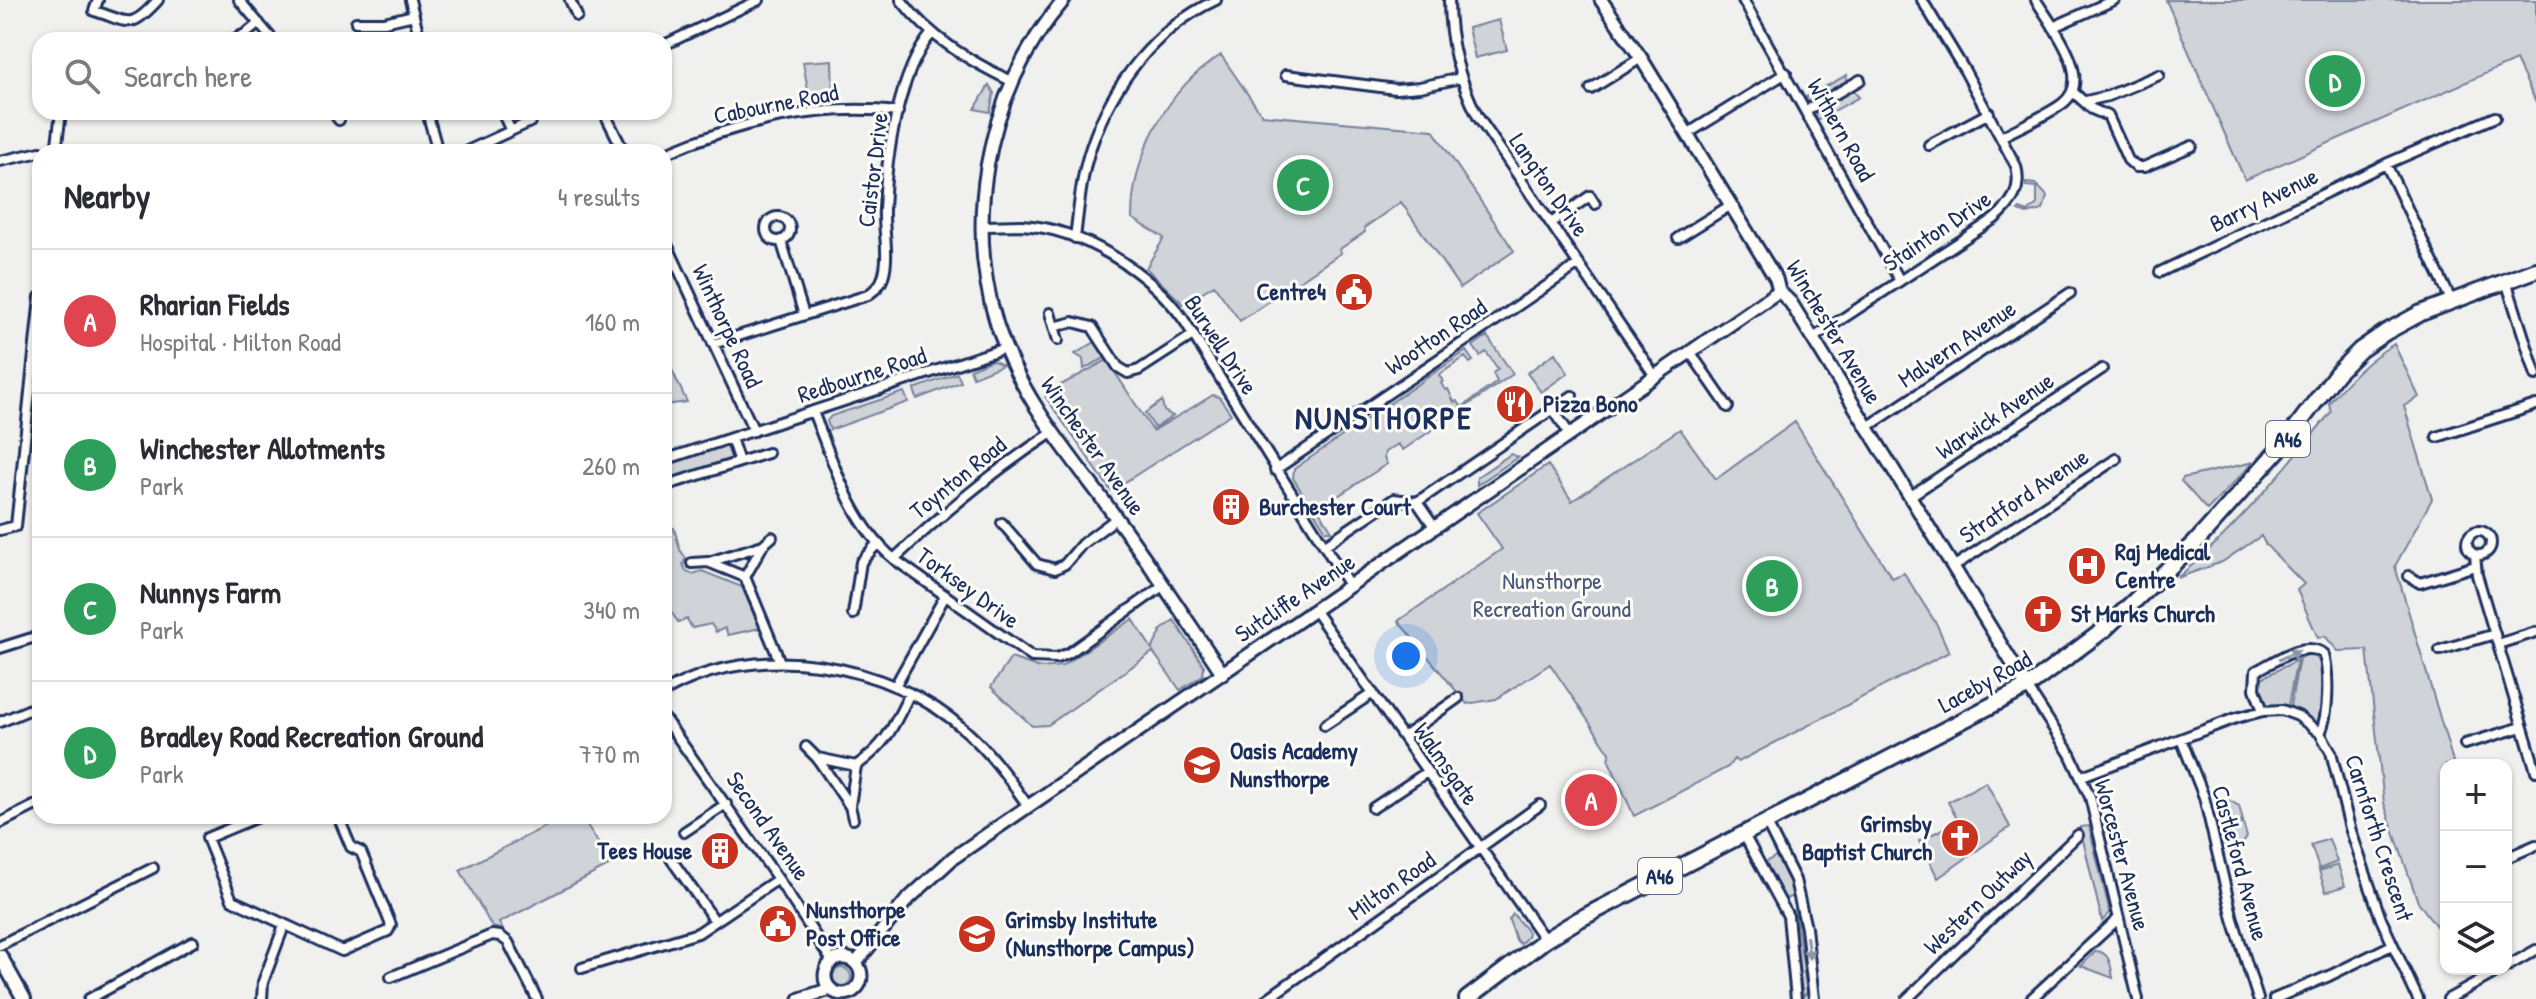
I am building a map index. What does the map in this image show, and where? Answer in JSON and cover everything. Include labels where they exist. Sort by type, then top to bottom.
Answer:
[{"type":"highway","name":"Laceby Road","points":[[1471,998],[1545,940],[1602,907],[2027,687],[2105,629],[2195,543],[2282,446],[2346,363],[2386,332],[2451,300],[2536,270]]},
{"type":"main road","points":[[0,956],[24,999]]},
{"type":"street","points":[[98,0],[94,11],[114,20],[128,22],[138,18],[158,0]]},
{"type":"street","points":[[239,0],[266,32]]},
{"type":"street","points":[[410,0],[418,32]]},
{"type":"street","points":[[570,0],[577,16]]},
{"type":"street","points":[[672,41],[759,0]]},
{"type":"street","points":[[901,0],[932,33],[972,62],[1013,82]]},
{"type":"street","name":"Winchester Avenue","points":[[1064,0],[1029,47],[999,116],[989,152],[983,226],[989,293],[1005,348],[1052,433],[1117,518],[1223,674]]},
{"type":"street","points":[[1075,238],[1082,184],[1091,148],[1114,96],[1160,38],[1201,3],[1216,0]]},
{"type":"street","name":"Langton Drive","points":[[1449,0],[1450,36],[1461,78],[1478,117],[1655,376]]},
{"type":"street","name":"Winchester Avenue","points":[[1601,0],[1641,58],[1776,279],[1779,291],[1791,303],[1813,338],[2027,687]]},
{"type":"street","name":"Withern Road","points":[[1743,0],[1900,281]]},
{"type":"street","name":"Stainton Drive","points":[[1813,338],[1994,219],[2012,203],[2017,190],[2018,175],[1989,113],[1922,0]]},
{"type":"street","points":[[2001,137],[2065,103],[2073,92],[2076,80],[2073,63],[2036,0]]},
{"type":"street","points":[[2053,27],[2114,0]]},
{"type":"street","points":[[356,22],[384,22],[414,15]]},
{"type":"street","points":[[248,32],[259,23]]},
{"type":"street","name":"Caistor Drive","points":[[713,344],[868,295],[882,280],[886,263],[884,208],[898,112],[920,46],[932,33]]},
{"type":"street","points":[[1591,89],[1641,58]]},
{"type":"street","points":[[1687,134],[1786,73]]},
{"type":"street","points":[[1286,75],[1396,89],[1461,78]]},
{"type":"street","points":[[2086,101],[2108,96],[2159,75]]},
{"type":"street","points":[[1807,110],[1860,80]]},
{"type":"street","points":[[2073,92],[2092,109],[2108,116],[2128,160],[2136,167],[2144,167],[2192,146]]},
{"type":"street","name":"Cabourne Road","points":[[672,151],[711,136],[797,115],[840,109],[898,112]]},
{"type":"street","points":[[1929,145],[1989,113]]},
{"type":"street","name":"Barry Avenue","points":[[2160,272],[2386,164],[2495,117]]},
{"type":"street","points":[[57,144],[60,120]]},
{"type":"street","points":[[429,120],[436,144]]},
{"type":"street","points":[[506,120],[511,131]]},
{"type":"street","points":[[608,120],[620,144]]},
{"type":"street","points":[[483,144],[530,122]]},
{"type":"street","points":[[0,161],[32,154]]},
{"type":"street","points":[[2386,164],[2451,300]]},
{"type":"street","points":[[1551,223],[1593,200],[1584,187]]},
{"type":"street","points":[[1678,238],[1731,205]]},
{"type":"street","name":"Burwell Drive","points":[[983,226],[1024,225],[1075,238],[1125,262],[1165,297],[1193,335],[1350,587]]},
{"type":"street","points":[[781,240],[804,315]]},
{"type":"street","name":"Winthorpe Road","points":[[672,255],[754,431]]},
{"type":"street","name":"Wootton Road","points":[[1275,470],[1579,264]]},
{"type":"street","points":[[2506,281],[2536,375]]},
{"type":"street","name":"Sutcliffe Avenue","points":[[856,963],[906,901],[953,858],[1779,291]]},
{"type":"street","name":"Malvern Avenue","points":[[1866,428],[2070,293]]},
{"type":"street","points":[[1050,313],[1058,340]]},
{"type":"street","points":[[1054,327],[1073,322],[1092,327],[1118,367],[1128,373],[1139,370],[1193,335]]},
{"type":"street","name":"Redbourne Road","points":[[672,457],[1005,348]]},
{"type":"street","points":[[1690,352],[1728,407]]},
{"type":"street","name":"Warwick Avenue","points":[[1909,497],[2102,369]]},
{"type":"street","points":[[0,530],[16,526],[32,373]]},
{"type":"street","points":[[1325,545],[1394,499],[1417,502],[1572,396]]},
{"type":"street","points":[[2437,437],[2536,405]]},
{"type":"street","points":[[1553,409],[1570,435]]},
{"type":"street","name":"Torksey Drive","points":[[813,412],[850,502],[877,544],[1032,657],[1046,659],[1069,653],[1164,585]]},
{"type":"street","name":"Toynton Road","points":[[894,559],[955,501],[1012,458],[1052,433]]},
{"type":"street","points":[[731,438],[739,462]]},
{"type":"street","points":[[672,483],[768,453]]},
{"type":"street","name":"Stratford Avenue","points":[[1953,567],[2116,459]]},
{"type":"street","points":[[1417,502],[1435,528]]},
{"type":"street","points":[[1002,523],[1037,564],[1055,569],[1065,564],[1082,544],[1117,518]]},
{"type":"street","points":[[745,577],[763,545],[772,537]]},
{"type":"street","points":[[853,614],[861,562],[877,544]]},
{"type":"street","points":[[692,563],[708,562],[763,545]]},
{"type":"street","points":[[2475,555],[2475,566],[2536,771]]},
{"type":"street","points":[[708,562],[745,577],[780,662]]},
{"type":"street","points":[[2409,576],[2420,583],[2475,566]]},
{"type":"street","points":[[895,686],[945,596]]},
{"type":"street","name":"Walmsgate","points":[[1315,611],[1545,940]]},
{"type":"street","points":[[2498,644],[2536,632]]},
{"type":"street","points":[[2440,650],[2495,634]]},
{"type":"street","points":[[0,648],[32,638]]},
{"type":"street","name":"Carnforth Crescent","points":[[2263,711],[2255,689],[2256,671],[2306,647],[2315,647],[2324,654],[2328,669],[2325,724],[2320,733]]},
{"type":"street","points":[[672,689],[716,670],[780,662],[845,670],[895,686],[965,729],[996,761],[1028,806]]},
{"type":"street","name":"Worcester Avenue","points":[[2027,687],[2082,776],[2097,820],[2138,999]]},
{"type":"street","points":[[850,806],[856,766],[886,740],[910,693]]},
{"type":"street","points":[[1325,725],[1373,693]]},
{"type":"street","points":[[1403,737],[1458,698]]},
{"type":"street","points":[[0,722],[32,708]]},
{"type":"street","name":"Carnforth Crescent","points":[[2082,776],[2263,711],[2282,710],[2298,716],[2320,733],[2331,752],[2354,840],[2392,945],[2418,999]]},
{"type":"street","points":[[2465,744],[2522,727]]},
{"type":"street","name":"Second Avenue","points":[[672,729],[832,961]]},
{"type":"street","name":"Castleford Avenue","points":[[2181,739],[2204,797],[2233,919],[2258,999]]},
{"type":"street","points":[[806,747],[850,806],[853,819]]},
{"type":"street","points":[[817,758],[856,766]]},
{"type":"street","points":[[1373,808],[1427,772]]},
{"type":"street","points":[[684,832],[726,804]]},
{"type":"street","name":"Milton Road","points":[[1267,999],[1540,805]]},
{"type":"street","points":[[0,823],[32,807]]},
{"type":"street","points":[[1766,822],[1789,866],[1801,902],[1814,999]]},
{"type":"street","points":[[241,824],[207,838],[232,900],[342,951],[388,931],[391,925],[361,852],[351,847],[341,824]]},
{"type":"street","points":[[1743,833],[1785,908],[1796,999]]},
{"type":"street","name":"Western Outway","points":[[1907,999],[2078,835]]},
{"type":"street","points":[[2512,855],[2536,845]]},
{"type":"street","points":[[671,859],[715,921]]},
{"type":"street","points":[[0,945],[153,868]]},
{"type":"street","points":[[582,968],[698,933],[778,879]]},
{"type":"street","points":[[1785,908],[1801,902]]},
{"type":"street","points":[[2031,999],[2119,918]]},
{"type":"street","points":[[262,999],[263,982],[284,926]]},
{"type":"street","points":[[391,977],[492,935],[508,942],[537,999]]},
{"type":"street","points":[[89,999],[193,942]]},
{"type":"street","points":[[2274,999],[2392,945]]},
{"type":"street","points":[[2512,964],[2536,950]]},
{"type":"street","points":[[800,999],[830,989],[840,994],[855,995],[861,980],[860,968],[856,963],[844,958],[832,961],[825,974],[830,989]]},
{"type":"street","points":[[2448,999],[2491,975]]},
{"type":"green space","points":[[2166,0],[2536,0],[2536,102],[2516,60],[2245,180]]},
{"type":"green space","points":[[1499,20],[1507,50],[1475,58],[1468,28]]},
{"type":"green space","points":[[1221,55],[1262,115],[1433,130],[1514,251],[1460,288],[1401,202],[1364,228],[1365,232],[1340,249],[1341,253],[1240,321],[1214,285],[1183,304],[1146,268],[1164,238],[1132,218],[1134,195],[1146,148],[1169,105],[1184,86]]},
{"type":"green space","points":[[832,60],[833,94],[809,97],[803,62]]},
{"type":"green space","points":[[1847,75],[1846,85],[1809,103],[1806,97]]},
{"type":"green space","points":[[989,85],[994,93],[990,112],[975,109]]},
{"type":"green space","points":[[1848,92],[1854,92],[1859,97],[1818,120],[1815,115],[1819,109]]},
{"type":"green space","points":[[2026,183],[2036,184],[2047,196],[2043,210],[2027,214],[2018,211],[2028,212],[2037,204],[2037,187],[2026,186]]},
{"type":"green space","points":[[1487,336],[1513,374],[1403,450],[1398,444],[1385,452],[1387,464],[1318,509],[1332,531],[1326,531],[1293,478],[1294,469],[1466,351],[1473,361],[1470,363],[1465,357],[1439,375],[1445,390],[1448,389],[1454,402],[1457,401],[1462,407],[1497,382],[1493,373],[1498,369],[1486,352],[1480,356],[1473,346]]},
{"type":"green space","points":[[1095,342],[1105,358],[1084,369],[1083,359],[1075,354]]},
{"type":"green space","points":[[2394,344],[2419,397],[2404,406],[2432,499],[2395,566],[2452,759],[2440,759],[2440,931],[2418,902],[2384,803],[2367,650],[2338,651],[2325,636],[2318,638],[2297,590],[2304,584],[2261,536],[2222,562],[2177,578],[2239,520],[2331,412],[2329,403],[2343,386]]},
{"type":"green space","points":[[1555,353],[1568,373],[1541,392],[1527,373]]},
{"type":"green space","points":[[992,360],[1003,365],[973,377],[970,369]]},
{"type":"green space","points":[[1107,360],[1153,431],[1213,395],[1219,397],[1231,414],[1111,491],[1045,396]]},
{"type":"green space","points":[[672,370],[687,402],[672,404]]},
{"type":"green space","points":[[957,373],[961,382],[917,399],[914,389]]},
{"type":"green space","points":[[904,392],[908,402],[830,430],[827,421],[831,416]]},
{"type":"green space","points":[[1162,401],[1164,411],[1173,416],[1155,428],[1145,413]]},
{"type":"green space","name":"Nunsthorpe Recreation Ground","points":[[1795,422],[1892,578],[1904,573],[1937,625],[1949,652],[1738,762],[1734,759],[1728,767],[1634,816],[1608,759],[1610,753],[1550,664],[1496,699],[1467,704],[1398,621],[1502,549],[1477,513],[1548,465],[1572,501],[1680,429],[1716,479]]},
{"type":"green space","points":[[724,445],[733,450],[731,460],[672,479],[672,462]]},
{"type":"green space","points":[[1511,454],[1518,457],[1477,485],[1477,477]]},
{"type":"green space","points":[[2254,462],[2207,510],[2181,481],[2183,478]]},
{"type":"green space","points":[[672,529],[686,558],[683,564],[686,571],[693,574],[702,571],[742,587],[760,628],[728,635],[725,628],[716,632],[711,624],[692,628],[687,619],[678,622],[672,613]]},
{"type":"green space","points":[[1133,619],[1152,649],[1160,631],[1174,620],[1204,666],[1203,675],[1180,690],[1153,652],[1048,725],[1032,726],[991,687],[1011,658],[1040,668],[1062,666]]},
{"type":"green space","points":[[2310,654],[2316,656],[2322,667],[2320,719],[2317,723],[2290,708],[2299,658]]},
{"type":"green space","points":[[2297,660],[2287,710],[2265,705],[2259,688],[2260,679]]},
{"type":"green space","points":[[1986,782],[2010,827],[1938,878],[1919,841],[1958,821],[1948,802]]},
{"type":"green space","points":[[2225,798],[2239,806],[2243,821],[2227,825],[2222,806]]},
{"type":"green space","points":[[2243,823],[2247,837],[2238,851],[2232,847],[2228,827]]},
{"type":"green space","points":[[550,824],[586,824],[612,864],[499,923],[503,930],[492,927],[460,870]]},
{"type":"green space","points":[[2089,826],[2110,913],[2102,921],[2080,827]]},
{"type":"green space","points":[[2329,839],[2337,862],[2319,869],[2311,845]]},
{"type":"green space","points":[[1778,855],[1794,891],[1794,896],[1785,899],[1764,863]]},
{"type":"green space","points":[[2338,865],[2345,886],[2326,892],[2319,871]]},
{"type":"green space","points":[[1795,910],[1807,992],[1803,997],[1791,911]]},
{"type":"green space","points":[[1513,914],[1528,932],[1520,944],[1509,920]]},
{"type":"green space","points":[[2096,951],[2107,957],[2113,978],[2081,966]]},
{"type":"green space","points":[[842,968],[851,977],[842,986],[833,977]]},
{"type":"place","name":"Bradley Road Recreation Ground","points":[[2335,81]]},
{"type":"place","name":"Nunnys Farm","points":[[1303,185]]},
{"type":"place","name":"Centre4","points":[[1354,292]]},
{"type":"place","name":"Pizza Bono","points":[[1515,404]]},
{"type":"place","name":"Burchester Court","points":[[1231,507]]},
{"type":"place","name":"Raj Medical Centre","points":[[2087,566]]},
{"type":"place","name":"Winchester Allotments","points":[[1772,586]]},
{"type":"place","name":"St Marks Church","points":[[2043,614]]},
{"type":"place","name":"Oasis Academy Nunsthorpe","points":[[1202,765]]},
{"type":"place","name":"Rharian Fields","points":[[1591,800]]},
{"type":"place","name":"Grimsby Baptist Church","points":[[1960,838]]},
{"type":"place","name":"Tees House","points":[[720,851]]},
{"type":"place","name":"Nunsthorpe Post Office","points":[[778,924]]},
{"type":"place","name":"Grimsby Institute (Nunsthorpe Campus)","points":[[977,934]]},
{"type":"district","name":"NUNSTHORPE","points":[[1384,418]]}]
